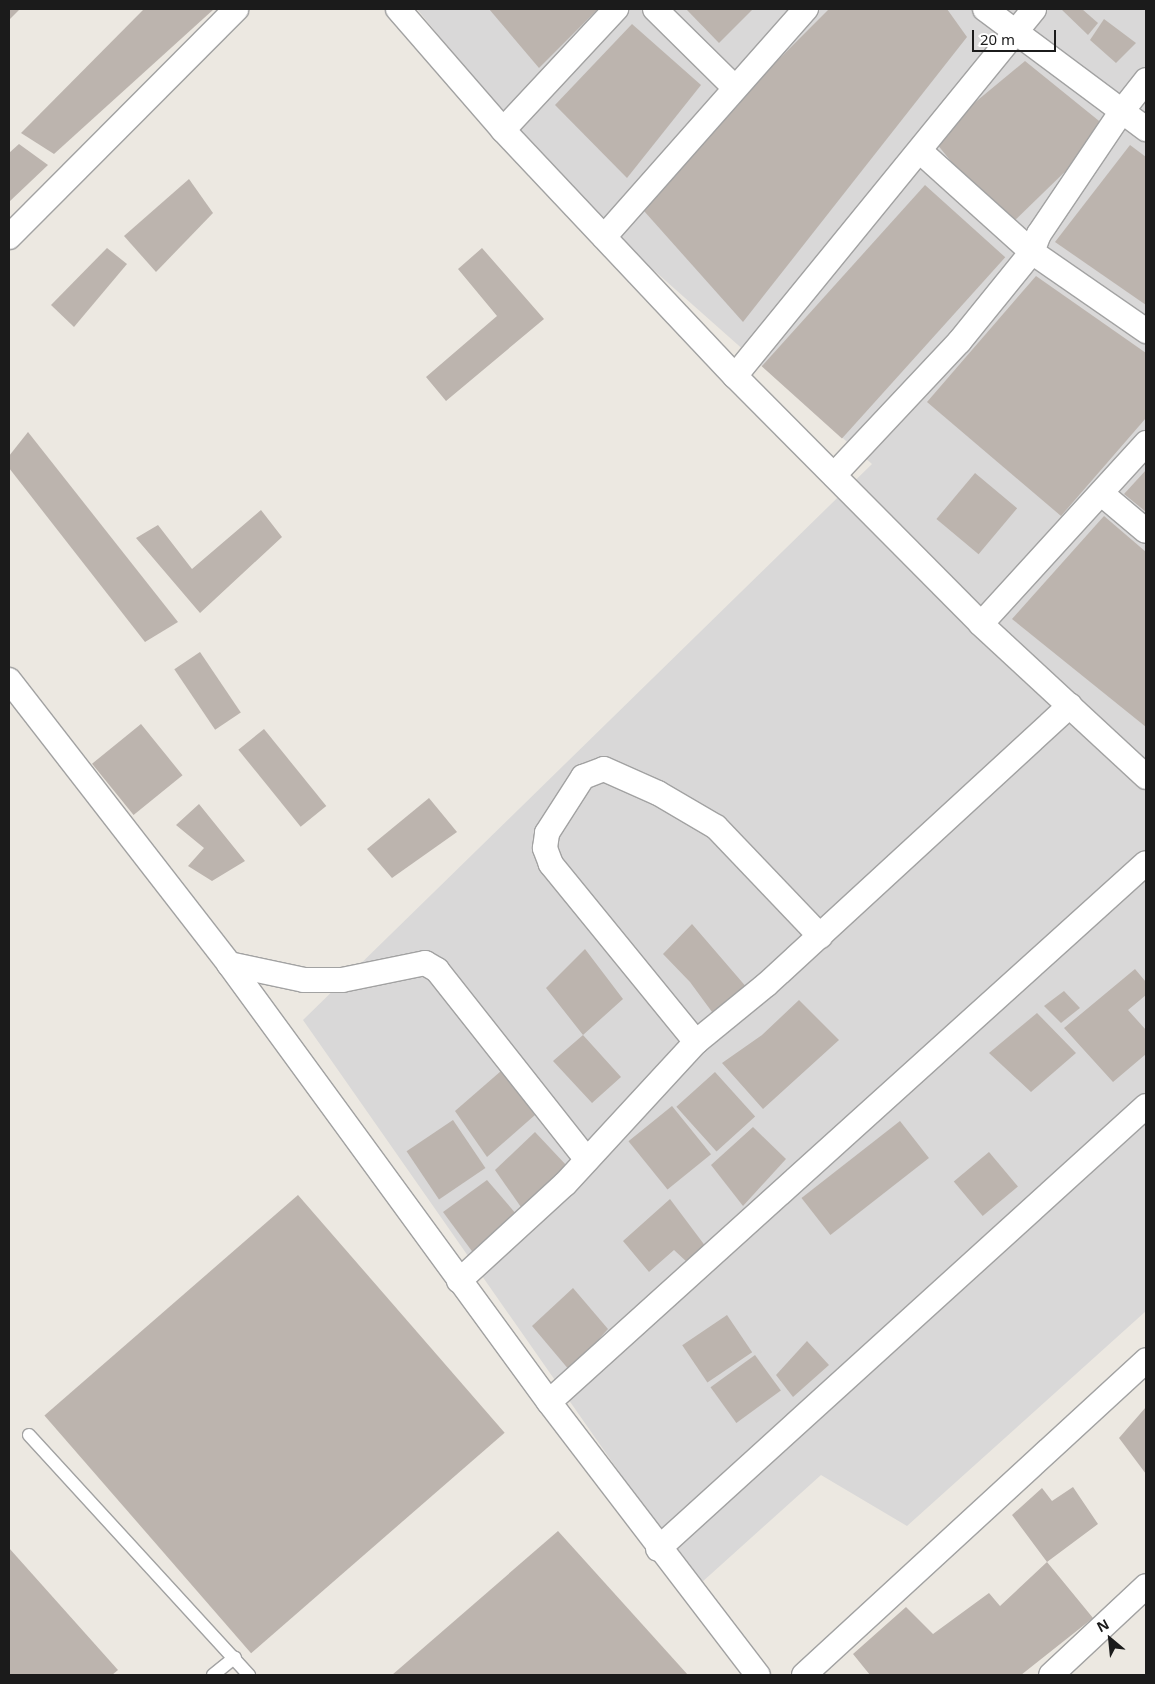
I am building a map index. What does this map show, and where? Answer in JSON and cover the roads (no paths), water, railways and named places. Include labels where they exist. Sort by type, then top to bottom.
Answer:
[{"type":"street","points":[[9,237],[236,9]]},
{"type":"street","points":[[398,9],[503,130],[735,376],[981,624],[1146,777]]},
{"type":"street","points":[[503,130],[616,9]]},
{"type":"street","points":[[655,9],[735,88]]},
{"type":"street","points":[[604,237],[806,9]]},
{"type":"street","points":[[984,9],[1015,34],[1146,129]]},
{"type":"street","points":[[735,376],[921,152],[1034,9]]},
{"type":"street","points":[[834,475],[959,342],[1032,252],[1039,234],[1122,111],[1146,80]]},
{"type":"street","points":[[921,152],[1032,252],[1146,331]]},
{"type":"street","points":[[981,624],[1102,494],[1146,443]]},
{"type":"street","points":[[1102,494],[1146,531]]},
{"type":"street","points":[[9,680],[230,964],[548,1402],[658,1549],[758,1675]]},
{"type":"street","points":[[459,1281],[587,1160],[696,1042],[820,936],[1070,705]]},
{"type":"street","points":[[696,1042],[551,864],[545,848],[547,833],[583,777],[604,769],[658,793],[716,827],[820,936]]},
{"type":"street","points":[[548,1402],[1146,863]]},
{"type":"street","points":[[230,964],[304,980],[342,980],[425,963],[437,970],[587,1160]]},
{"type":"street","points":[[658,1549],[1146,1106]]},
{"type":"street","points":[[804,1675],[1146,1360]]},
{"type":"street","points":[[1051,1675],[1146,1586]]},
{"type":"lane","points":[[29,1435],[235,1657],[249,1675]]},
{"type":"lane","points":[[213,1675],[235,1657]]}]
